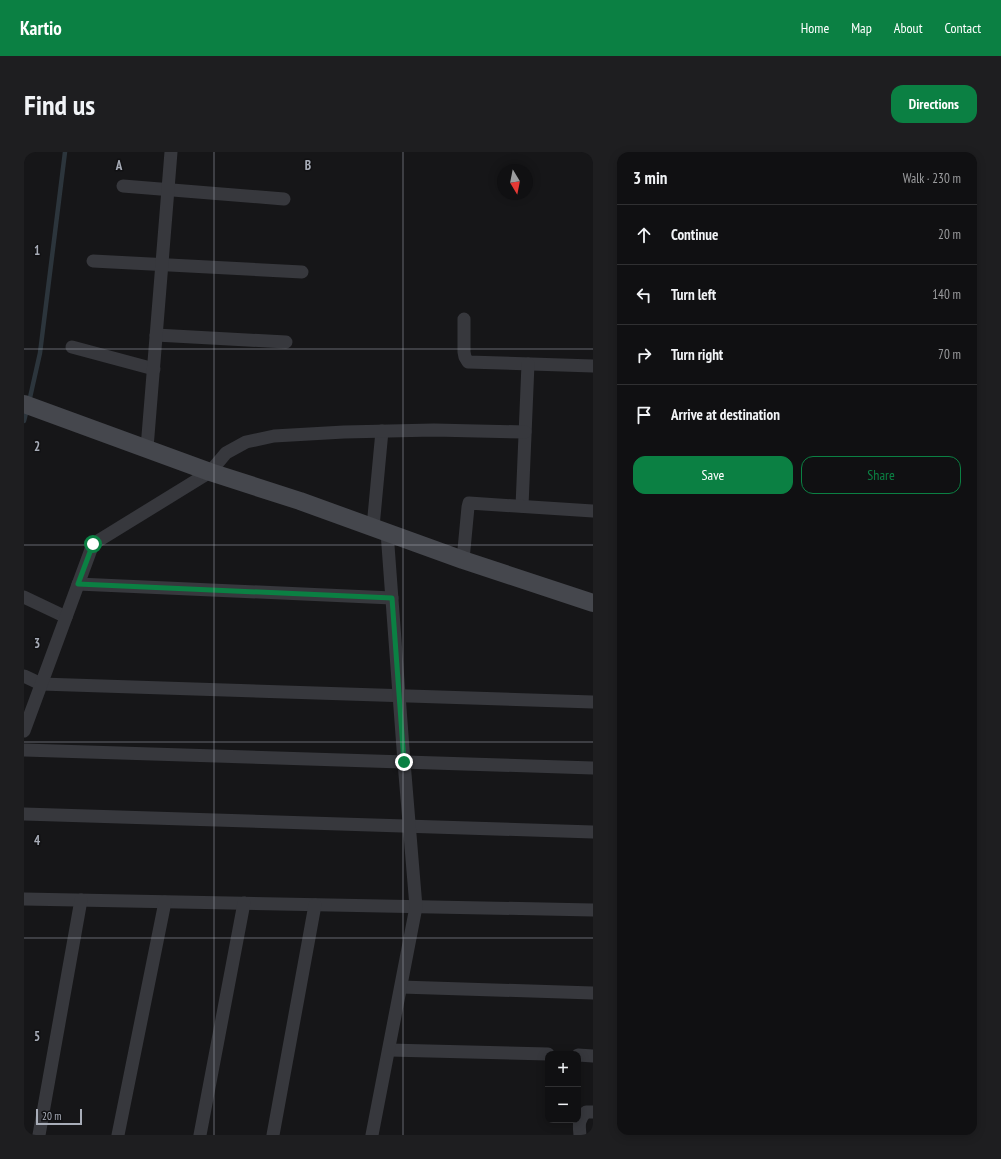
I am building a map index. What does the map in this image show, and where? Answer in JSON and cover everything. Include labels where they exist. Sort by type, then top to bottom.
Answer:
[{"type":"street","points":[[147,448],[171,152]]},
{"type":"street","points":[[122,186],[284,200]]},
{"type":"street","points":[[93,261],[302,272]]},
{"type":"street","points":[[464,319],[464,352],[468,362],[593,366]]},
{"type":"street","points":[[156,334],[286,342]]},
{"type":"street","points":[[72,347],[154,369]]},
{"type":"street","points":[[522,506],[528,364]]},
{"type":"street","points":[[29,406],[210,472],[300,501],[463,560],[593,603]]},
{"type":"street","points":[[24,731],[93,544],[210,472],[226,453],[246,442],[274,436],[434,430],[525,432]]},
{"type":"street","points":[[372,1135],[416,907],[392,598],[380,530],[382,431]]},
{"type":"street","points":[[463,560],[469,503],[593,511]]},
{"type":"street","points":[[78,584],[392,598]]},
{"type":"street","points":[[24,597],[66,617]]},
{"type":"street","points":[[24,676],[41,684],[593,702]]},
{"type":"street","points":[[24,750],[593,768]]},
{"type":"street","points":[[24,814],[593,832]]},
{"type":"street","points":[[24,900],[593,910]]},
{"type":"street","points":[[39,1135],[81,900]]},
{"type":"street","points":[[118,1135],[165,902]]},
{"type":"street","points":[[200,1135],[244,904]]},
{"type":"street","points":[[273,1135],[315,905]]},
{"type":"street","points":[[401,988],[593,993]]},
{"type":"street","points":[[389,1050],[545,1054]]},
{"type":"street","points":[[581,1055],[593,1056]]},
{"type":"street","points":[[580,1135],[578,1124],[581,1117],[586,1112],[593,1112]]},
{"type":"waterway","points":[[29,402],[40,353],[65,152]]},
{"type":"waterway","points":[[24,421],[27,409]]},
{"type":"route","points":[[93,544],[78,584],[392,598],[404,762]]}]
